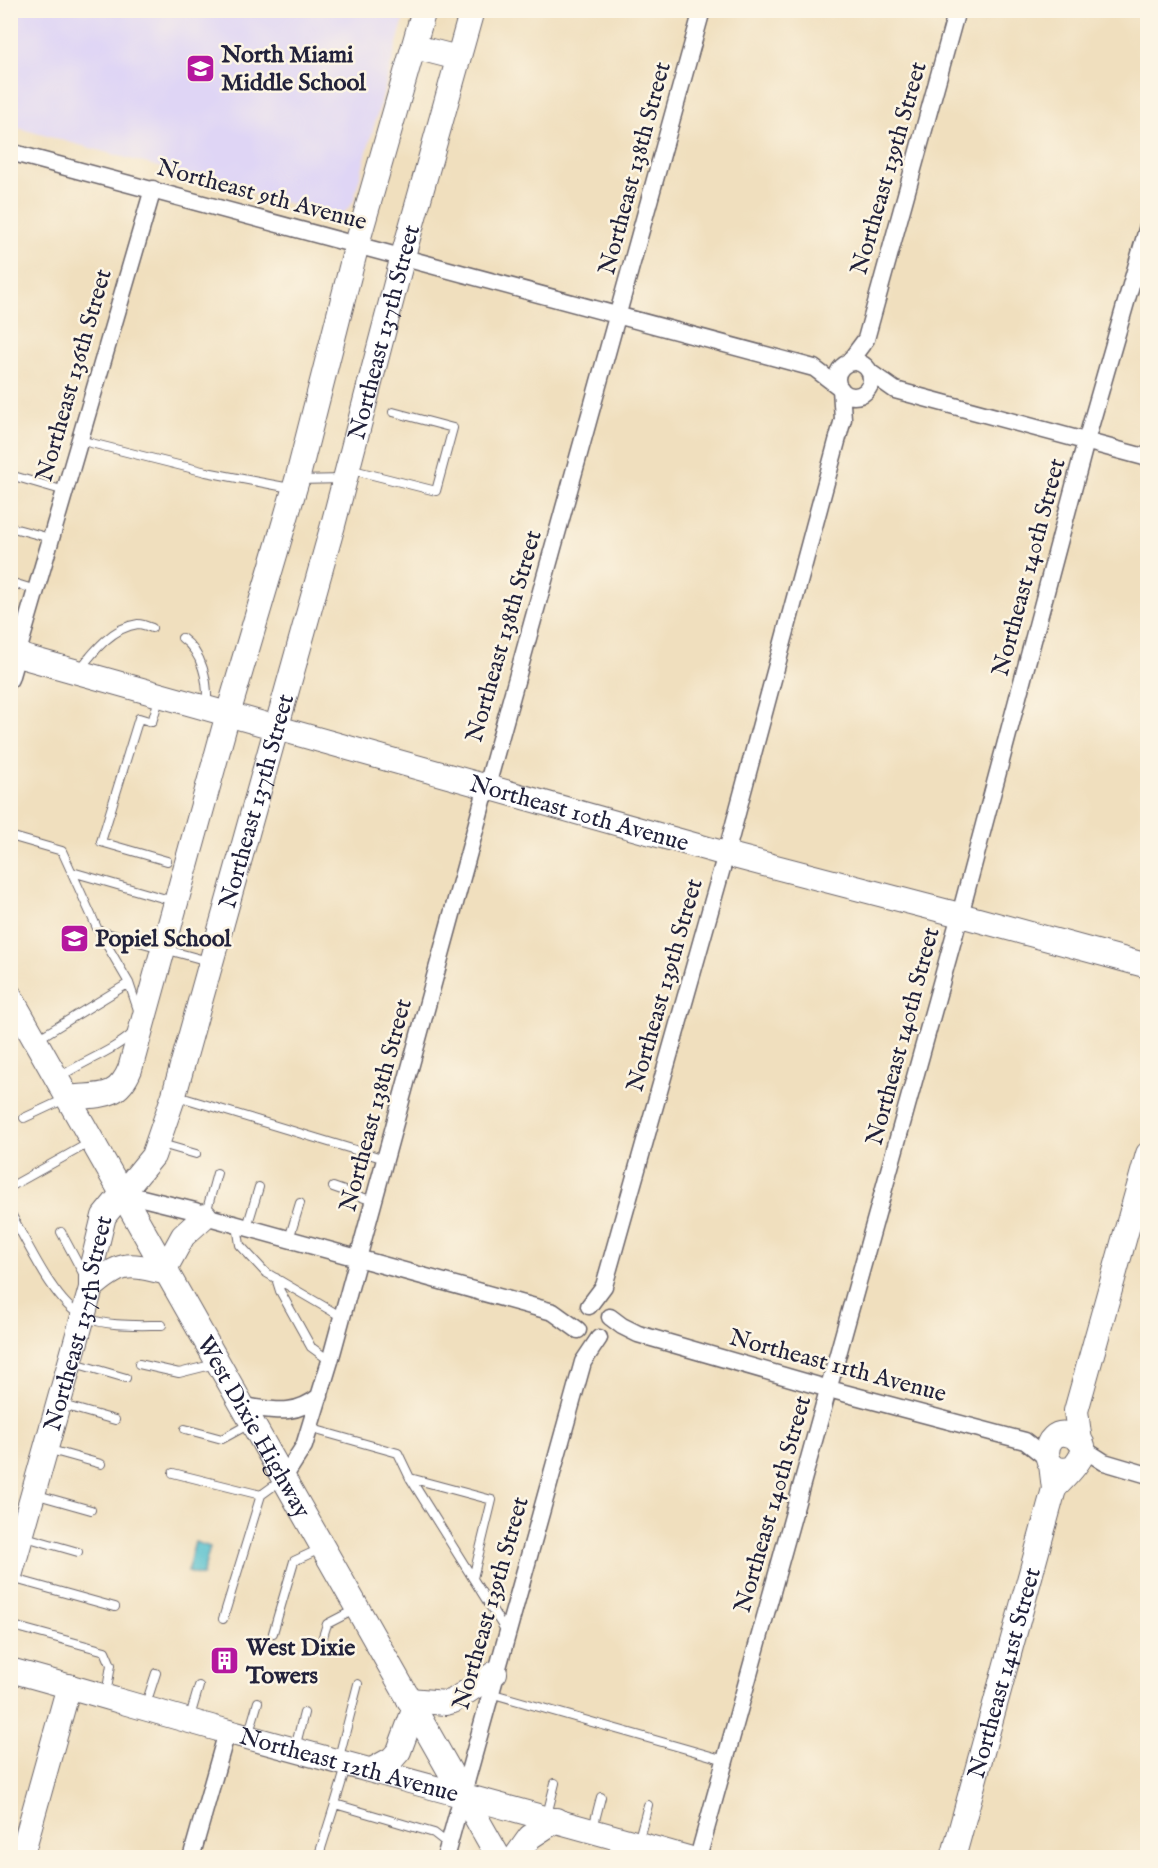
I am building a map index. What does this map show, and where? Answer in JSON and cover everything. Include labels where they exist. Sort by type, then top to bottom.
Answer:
[{"type":"street","name":"Northeast 137th Street","points":[[62,1089],[105,1095],[118,1089],[130,1069],[177,902],[217,711],[297,480],[357,244],[424,10]]},
{"type":"street","name":"Northeast 137th Street","points":[[10,1577],[91,1288],[91,1269],[104,1216],[153,1156],[174,1095],[344,479],[402,256],[472,10]]},
{"type":"street","name":"Northeast 138th Street","points":[[283,1479],[304,1446],[330,1361],[702,10]]},
{"type":"street","name":"Northeast 139th Street","points":[[848,363],[866,339],[957,10]]},
{"type":"street","points":[[415,47],[458,58]]},
{"type":"street","name":"Northeast 9th Avenue","points":[[10,152],[814,368],[840,388]]},
{"type":"street","name":"Northeast 136th Street","points":[[10,679],[14,655],[36,590],[153,189]]},
{"type":"street","name":"Northeast 140th Street","points":[[698,1857],[960,915],[1086,441],[1148,226]]},
{"type":"street","name":"Northeast 139th Street","points":[[866,339],[870,372]]},
{"type":"street","points":[[895,390],[847,394],[840,388],[837,381],[839,371],[848,363],[863,364],[895,390],[1148,458]]},
{"type":"street","name":"Northeast 9th Avenue","points":[[814,368],[848,363]]},
{"type":"street","points":[[861,394],[870,385],[870,372]]},
{"type":"street","name":"Northeast 139th Street","points":[[587,1306],[604,1286],[726,854],[843,419],[840,388]]},
{"type":"street","name":"Northeast 139th Street","points":[[843,419],[861,394]]},
{"type":"street","name":"Northeast 10th Avenue","points":[[14,655],[726,854],[1148,966]]},
{"type":"street","name":"West Dixie Highway","points":[[10,996],[499,1857]]},
{"type":"street","points":[[1066,1452],[1148,1154]]},
{"type":"street","points":[[122,1192],[554,1312],[591,1340],[601,1338],[609,1328],[609,1315],[603,1308],[587,1306],[554,1312]]},
{"type":"street","points":[[91,1288],[115,1269],[131,1264],[166,1271],[183,1236],[205,1216]]},
{"type":"street","name":"Northeast 139th Street","points":[[604,1286],[609,1315]]},
{"type":"street","points":[[579,1331],[576,1320],[587,1306]]},
{"type":"street","name":"Northeast 11th Avenue","points":[[609,1315],[622,1326],[638,1334],[829,1389],[1148,1474]]},
{"type":"street","name":"Northeast 139th Street","points":[[579,1331],[583,1362]]},
{"type":"street","name":"Northeast 11th Avenue","points":[[601,1338],[619,1333],[638,1334]]},
{"type":"street","name":"Northeast 139th Street","points":[[447,1851],[583,1362],[601,1338]]},
{"type":"street","points":[[247,1414],[302,1408],[320,1396]]},
{"type":"street","name":"Northeast 141st Street","points":[[953,1857],[1066,1452]]},
{"type":"street","name":"Northeast 12th Avenue","points":[[10,1670],[237,1735],[688,1857]]},
{"type":"street","points":[[372,1770],[392,1759],[399,1751],[411,1705],[446,1703],[492,1683]]},
{"type":"street","points":[[21,1857],[69,1686]]},
{"type":"street","points":[[191,1857],[237,1735]]},
{"type":"street","points":[[515,1857],[530,1837],[551,1819]]},
{"type":"lane","points":[[79,440],[217,474],[285,487],[297,480],[344,479],[353,470],[436,491],[453,429],[393,412]]},
{"type":"lane","points":[[10,476],[65,491]]},
{"type":"lane","points":[[13,528],[50,538]]},
{"type":"lane","points":[[10,582],[36,590]]},
{"type":"lane","points":[[77,672],[108,638],[122,629],[139,624],[152,628]]},
{"type":"lane","points":[[183,638],[195,650],[201,663],[207,692],[217,711]]},
{"type":"lane","points":[[160,695],[152,722],[139,718],[101,842],[167,861]]},
{"type":"lane","points":[[10,836],[62,851],[99,931],[129,983],[142,1026],[123,1042],[76,1066],[62,1089],[24,1118]]},
{"type":"lane","points":[[72,872],[177,902]]},
{"type":"lane","points":[[99,931],[211,962]]},
{"type":"lane","points":[[35,1040],[129,983]]},
{"type":"lane","points":[[174,1095],[385,1159]]},
{"type":"lane","points":[[10,1187],[92,1141]]},
{"type":"lane","points":[[158,1143],[196,1154]]},
{"type":"lane","points":[[205,1216],[217,1173]]},
{"type":"lane","points":[[259,1187],[242,1226],[240,1245],[265,1272],[342,1317]]},
{"type":"lane","points":[[333,1188],[374,1201]]},
{"type":"lane","points":[[289,1239],[300,1203]]},
{"type":"lane","points":[[10,1212],[44,1272],[69,1308],[83,1317],[119,1325],[162,1325]]},
{"type":"lane","points":[[61,1232],[91,1288]]},
{"type":"lane","points":[[276,1278],[280,1291],[310,1347],[330,1361]]},
{"type":"lane","points":[[71,1362],[126,1378]]},
{"type":"lane","points":[[139,1364],[179,1373],[218,1363]]},
{"type":"lane","points":[[59,1404],[115,1420]]},
{"type":"lane","points":[[185,1429],[222,1439],[247,1414]]},
{"type":"lane","points":[[309,1428],[398,1453],[410,1478],[507,1633]]},
{"type":"lane","points":[[46,1449],[101,1464]]},
{"type":"lane","points":[[173,1473],[261,1495]]},
{"type":"lane","points":[[410,1478],[492,1500],[473,1578]]},
{"type":"lane","points":[[223,1619],[261,1495],[283,1479]]},
{"type":"lane","points":[[33,1494],[91,1510]]},
{"type":"lane","points":[[22,1536],[78,1552]]},
{"type":"lane","points":[[273,1633],[294,1561],[322,1547]]},
{"type":"lane","points":[[10,1577],[115,1607]]},
{"type":"lane","points":[[321,1643],[327,1624],[357,1609]]},
{"type":"lane","points":[[10,1625],[105,1651],[111,1665],[106,1697]]},
{"type":"lane","points":[[145,1708],[156,1673]]},
{"type":"lane","points":[[492,1683],[725,1760]]},
{"type":"lane","points":[[318,1857],[335,1804],[358,1684]]},
{"type":"lane","points":[[189,1721],[199,1686]]},
{"type":"lane","points":[[237,1735],[258,1701]]},
{"type":"lane","points":[[294,1750],[304,1713]]},
{"type":"lane","points":[[551,1819],[555,1783]]},
{"type":"lane","points":[[592,1830],[601,1797]]},
{"type":"lane","points":[[335,1804],[434,1833],[447,1851]]},
{"type":"lane","points":[[638,1843],[648,1805]]},
{"type":"shaded area","name":"North Miami Middle School","points":[[10,11],[406,11],[353,202],[345,212],[335,216],[11,126]]},
{"type":"water","points":[[195,1542],[210,1547],[202,1576],[187,1572]]},
{"type":"place","name":"North Miami Middle School","points":[[200,68]]},
{"type":"place","name":"Popiel School","points":[[74,938]]},
{"type":"place","name":"West Dixie Towers","points":[[225,1661]]}]
